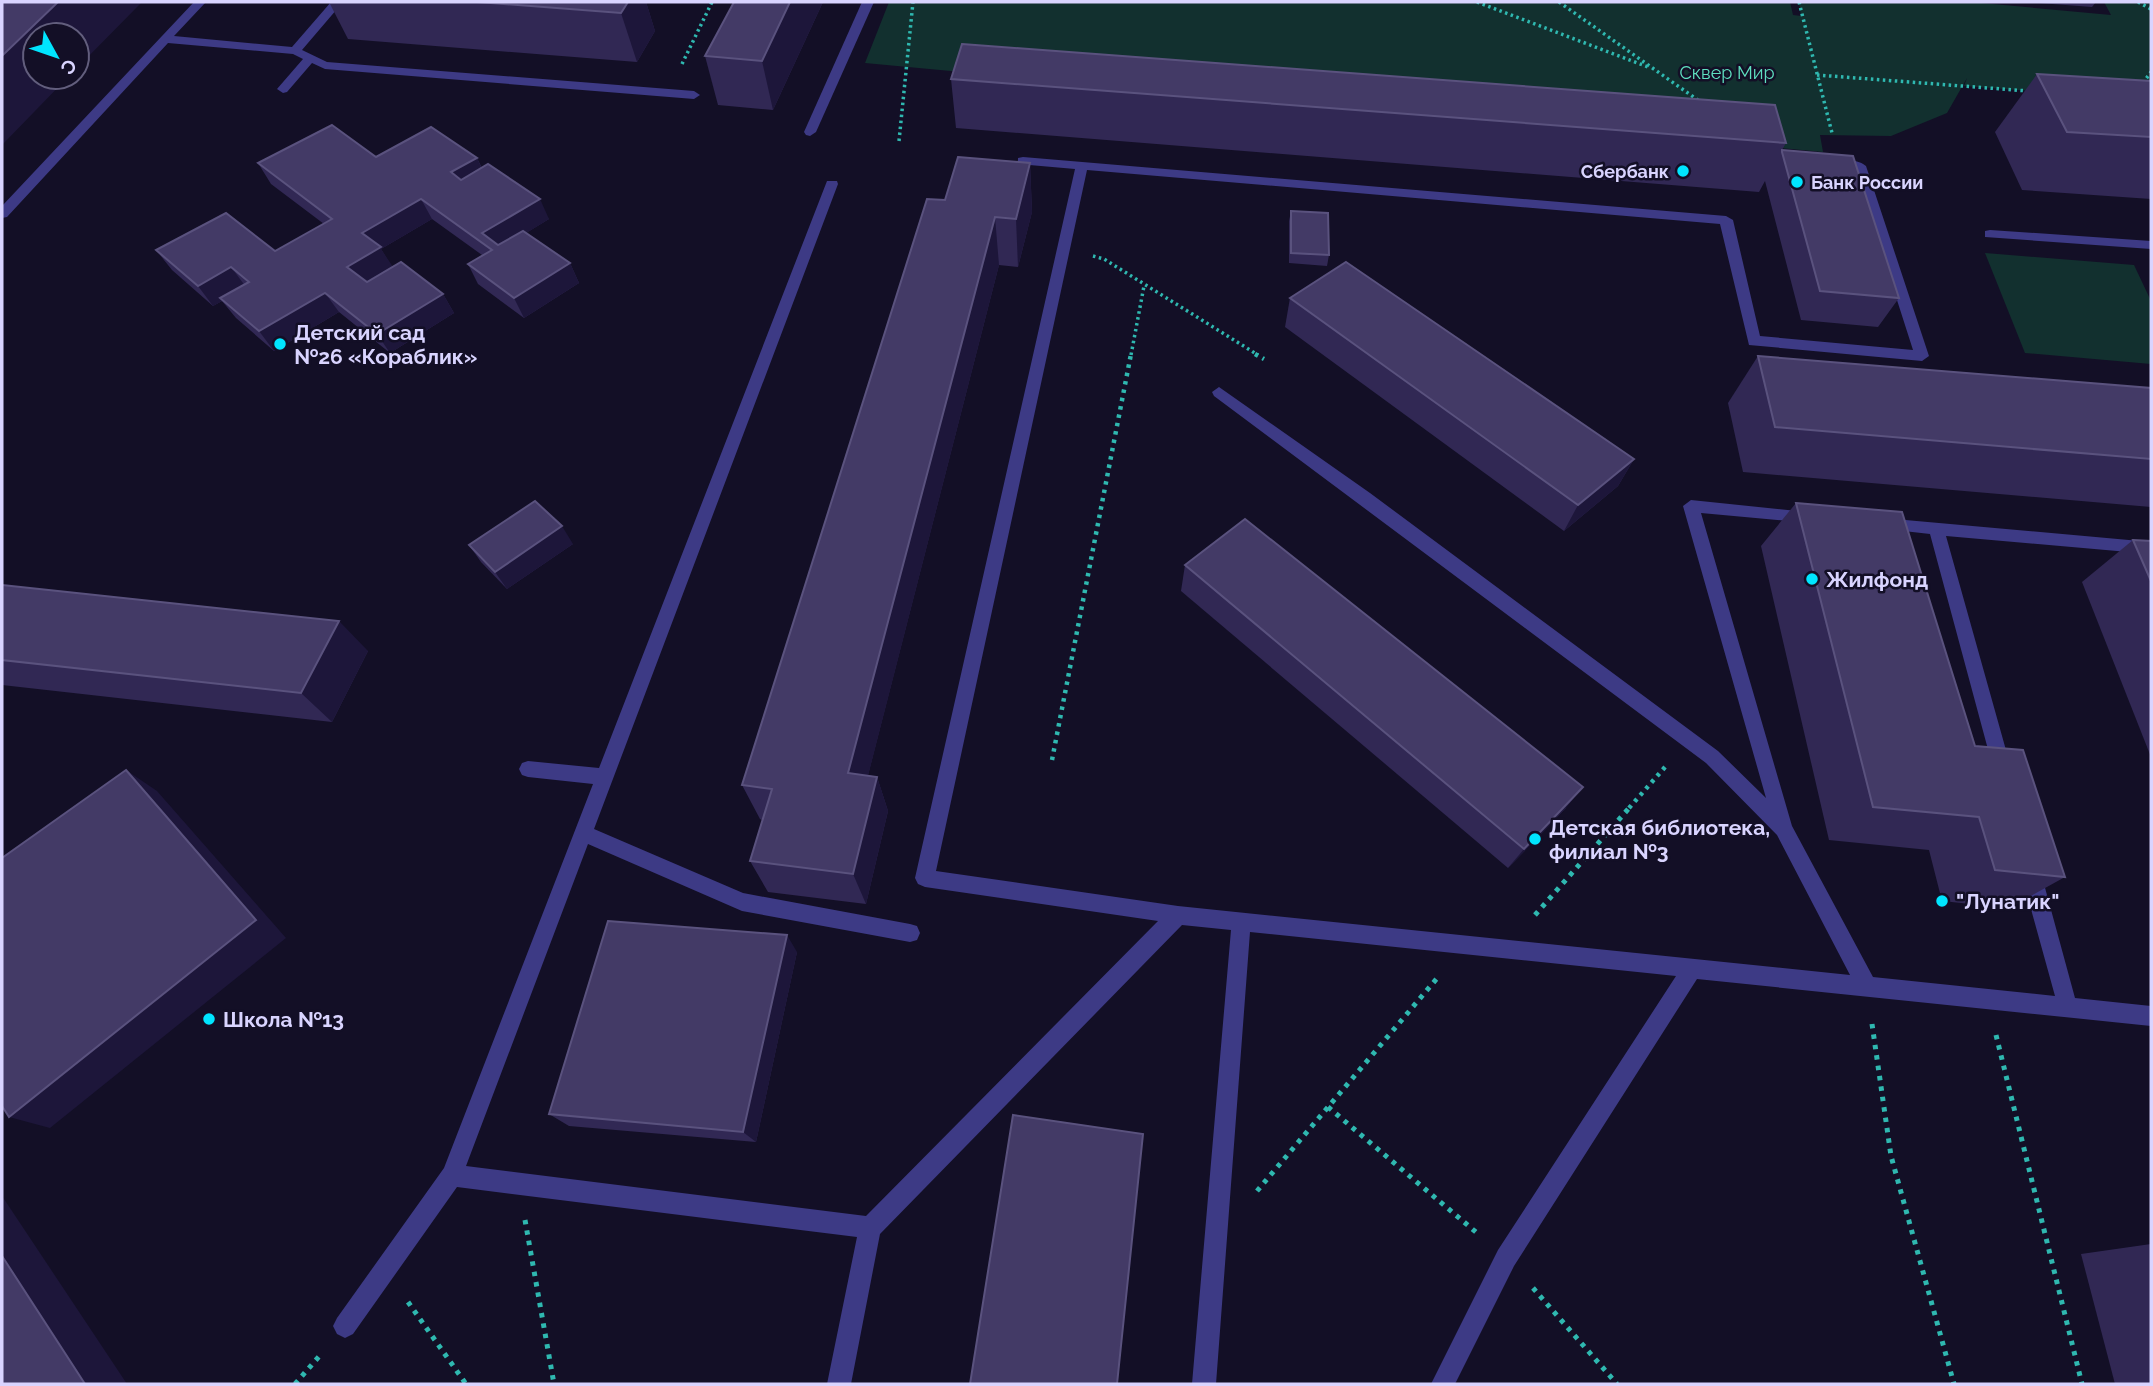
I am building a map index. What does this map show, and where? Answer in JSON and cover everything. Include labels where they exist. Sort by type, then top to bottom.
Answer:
[{"type":"lane","points":[[2,214],[200,2]]},
{"type":"lane","points":[[295,51],[337,2]]},
{"type":"lane","points":[[810,132],[868,2]]},
{"type":"lane","points":[[166,39],[295,51],[325,65],[694,95]]},
{"type":"lane","points":[[283,89],[310,58]]},
{"type":"lane","points":[[1023,161],[1726,220],[1754,341],[1922,356],[1860,166],[1818,162]]},
{"type":"lane","points":[[1082,166],[925,878],[1178,915],[2151,1016]]},
{"type":"lane","points":[[345,1326],[452,1175],[832,184]]},
{"type":"lane","points":[[1990,234],[2151,245]]},
{"type":"lane","points":[[1219,392],[1364,496],[1712,757],[1784,829]]},
{"type":"lane","points":[[1827,519],[1691,506],[1784,829],[1867,987]]},
{"type":"lane","points":[[1868,522],[2151,548]]},
{"type":"lane","points":[[1936,528],[2006,781]]},
{"type":"lane","points":[[528,769],[605,777]]},
{"type":"lane","points":[[583,833],[743,902],[910,933]]},
{"type":"lane","points":[[2028,861],[2068,1008]]},
{"type":"lane","points":[[839,1384],[870,1228],[1178,915]]},
{"type":"lane","points":[[1203,1384],[1241,922]]},
{"type":"lane","points":[[1443,1384],[1506,1258],[1692,969]]},
{"type":"lane","points":[[452,1175],[870,1228]]},
{"type":"path","points":[[668,93],[712,2]]},
{"type":"path","points":[[899,141],[912,2]]},
{"type":"path","points":[[1477,2],[1656,70]]},
{"type":"path","points":[[1559,2],[1709,107]]},
{"type":"path","points":[[1799,2],[1842,164]]},
{"type":"path","points":[[2138,2],[2151,9]]},
{"type":"path","points":[[2137,90],[2151,72]]},
{"type":"path","points":[[1817,75],[2033,91]]},
{"type":"path","points":[[1065,250],[1104,259],[1264,359]]},
{"type":"path","points":[[1052,760],[1144,286]]},
{"type":"path","points":[[1867,987],[1891,1156],[1954,1384]]},
{"type":"path","points":[[1988,1000],[2081,1384]]},
{"type":"path","points":[[519,1184],[555,1384]]},
{"type":"path","points":[[385,1269],[466,1384]]},
{"type":"green space","name":"Сквер Мир","points":[[889,2],[1790,2],[1793,15],[1801,16],[1799,2],[1971,2],[2111,15],[2104,2],[2151,2],[2151,100],[1964,86],[1967,78],[1947,113],[1891,136],[1820,135],[1823,152],[865,63]]},
{"type":"green space","points":[[1985,253],[2134,265],[2151,301],[2151,364],[2025,353]]},
{"type":"building","points":[[2,2],[58,2],[38,21],[21,21],[21,38],[2,56]]},
{"type":"building","points":[[477,2],[628,2],[621,13]]},
{"type":"building","points":[[734,2],[790,2],[762,61],[705,56]]},
{"type":"building","points":[[962,44],[1775,105],[1786,143],[951,79]]},
{"type":"building","points":[[2037,74],[2151,81],[2151,137],[2067,132]]},
{"type":"building","points":[[332,125],[376,157],[431,127],[477,158],[451,172],[461,180],[488,164],[540,199],[482,233],[498,245],[523,231],[570,263],[514,298],[468,264],[492,250],[421,199],[362,233],[381,247],[347,267],[367,282],[401,262],[443,294],[377,334],[325,293],[259,331],[220,298],[249,282],[231,267],[198,286],[156,250],[226,213],[275,251],[332,219],[258,163]]},
{"type":"building","points":[[1782,150],[1853,156],[1899,298],[1820,291]]},
{"type":"building","points":[[958,157],[1030,163],[1016,219],[995,217],[848,773],[877,777],[853,874],[750,861],[772,789],[742,785],[927,199],[945,200]]},
{"type":"building","points":[[1291,211],[1328,213],[1329,255],[1291,253]]},
{"type":"building","points":[[1346,262],[1634,459],[1578,505],[1290,298]]},
{"type":"building","points":[[1758,356],[2151,388],[2151,459],[1775,427]]},
{"type":"building","points":[[535,501],[562,526],[495,572],[469,545]]},
{"type":"building","points":[[1796,503],[1902,512],[1975,746],[2023,750],[2065,877],[1995,870],[1979,817],[1873,807]]},
{"type":"building","points":[[1245,519],[1583,787],[1524,849],[1185,565]]},
{"type":"building","points":[[2133,540],[2151,541],[2151,581]]},
{"type":"building","points":[[2,585],[339,621],[301,693],[2,660]]},
{"type":"building","points":[[126,770],[256,920],[9,1117],[2,1106],[2,858]]},
{"type":"building","points":[[608,921],[787,935],[743,1132],[549,1114]]},
{"type":"building","points":[[1013,1115],[1143,1134],[1117,1384],[970,1384]]},
{"type":"building","points":[[2,1256],[85,1384],[2,1384]]},
{"type":"place","name":"Сбербанк","points":[[1683,171]]},
{"type":"place","name":"Банк России","points":[[1797,182]]},
{"type":"place","name":"Детский сад №26 «Кораблик»","points":[[280,344]]},
{"type":"place","name":"Жилфонд","points":[[1812,579]]},
{"type":"place","name":"Детская библиотека, филиал №3","points":[[1535,839]]},
{"type":"place","name":"\"Лунатик\"","points":[[1942,901]]},
{"type":"place","name":"Школа №13","points":[[209,1019]]}]
